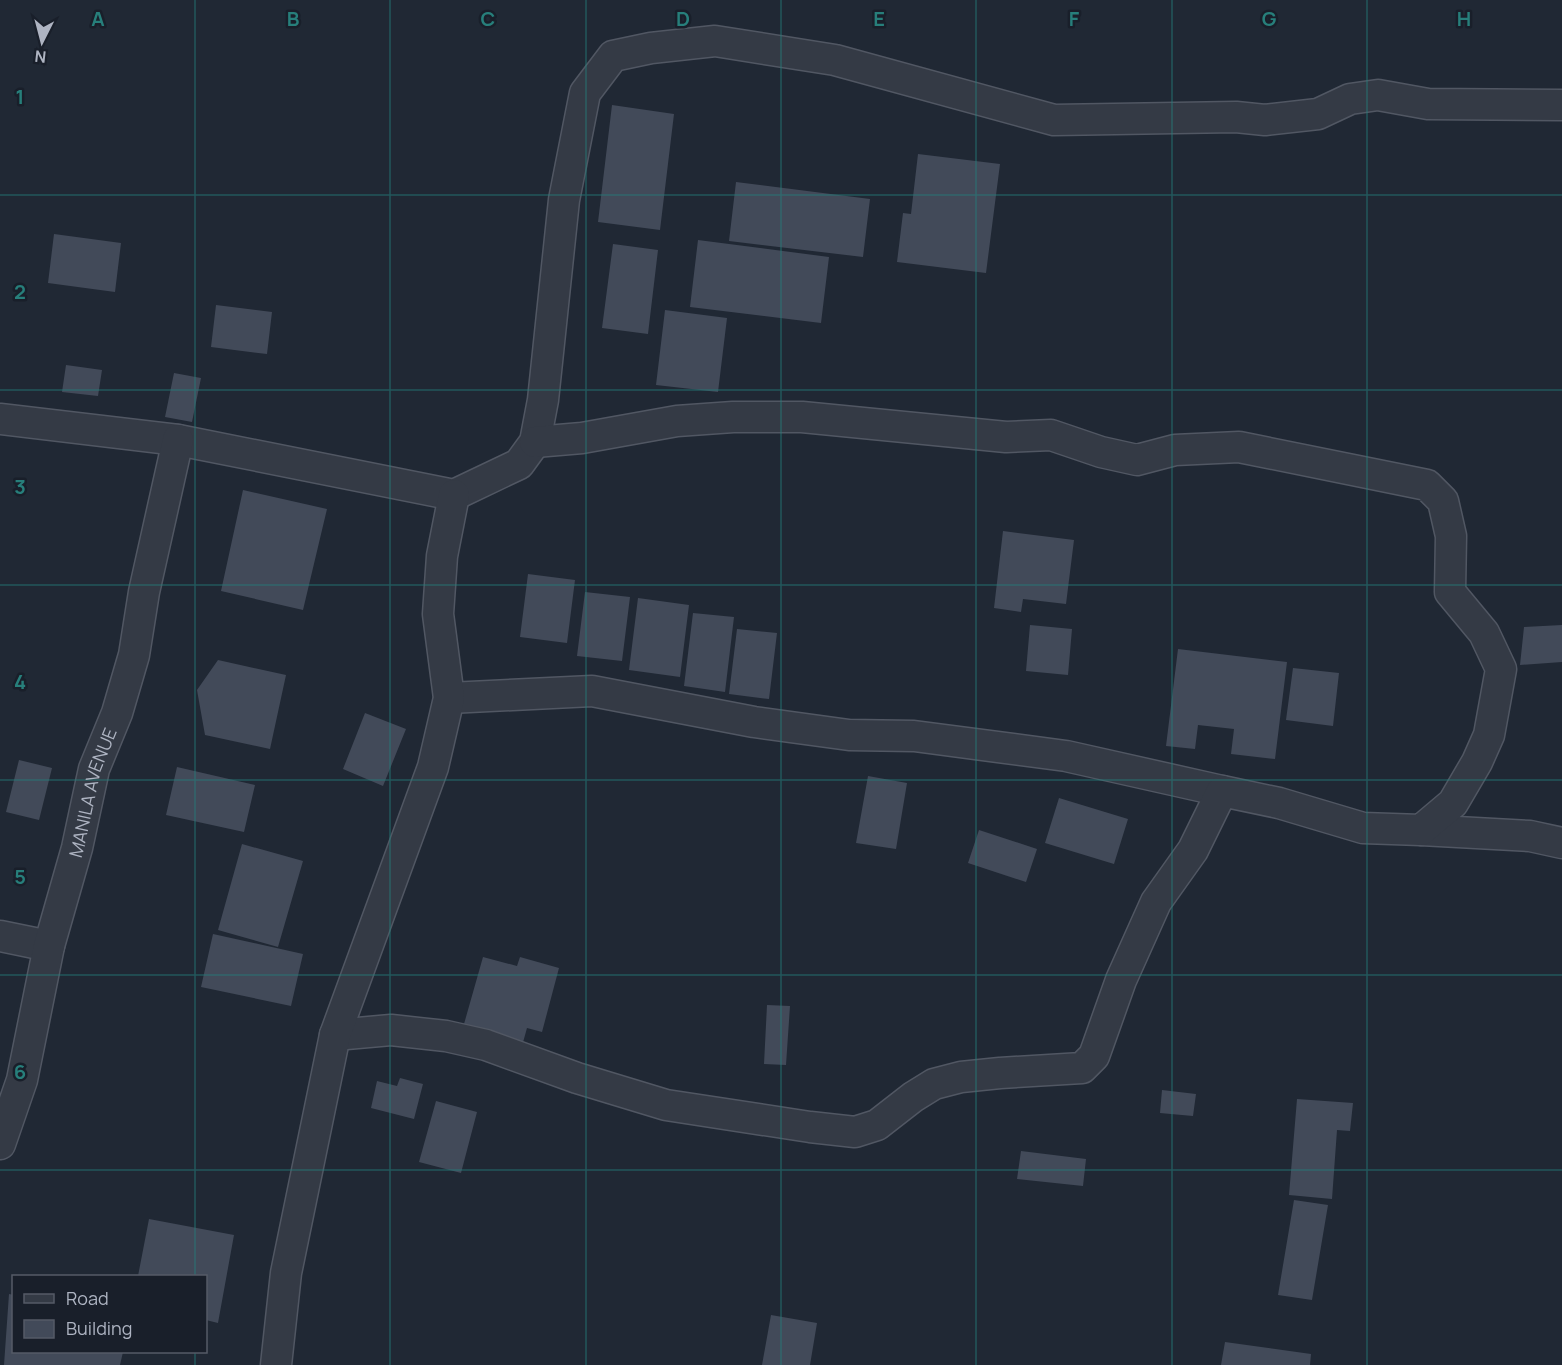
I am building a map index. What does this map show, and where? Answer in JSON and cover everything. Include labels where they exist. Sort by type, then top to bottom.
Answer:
[{"type":"street","points":[[0,420],[178,440],[454,495],[519,465],[535,442],[543,400],[564,200],[585,93],[613,56],[651,48],[715,41],[835,60],[1054,120],[1236,117],[1265,120],[1318,114],[1350,99],[1378,95],[1428,104],[1562,105]]},
{"type":"street","points":[[535,442],[582,438],[677,421],[733,417],[802,417],[1006,437],[1051,435],[1101,452],[1137,460],[1175,450],[1239,447],[1427,484],[1443,501],[1451,536],[1450,592],[1484,633],[1501,669],[1489,735],[1477,762],[1453,803],[1421,830]]},
{"type":"street","name":"MANILA AVENUE","points":[[0,1144],[22,1080],[49,946],[77,848],[94,769],[117,713],[134,655],[144,592],[178,440]]},
{"type":"street","points":[[276,1365],[286,1273],[335,1035],[433,767],[448,698],[438,614],[442,556],[454,495]]},
{"type":"street","points":[[448,698],[592,691],[753,722],[849,735],[914,736],[1066,756],[1279,803],[1363,828],[1530,836],[1562,843]]},
{"type":"street","points":[[335,1035],[391,1030],[446,1036],[486,1045],[577,1078],[666,1105],[855,1132],[877,1125],[934,1084],[980,1075],[1082,1068],[1094,1056],[1121,980],[1156,902],[1193,850],[1222,791]]},
{"type":"street","points":[[0,936],[49,946]]},
{"type":"building","points":[[612,105],[674,114],[660,230],[598,222]]},
{"type":"building","points":[[918,154],[1000,164],[986,273],[897,262],[903,213],[911,214]]},
{"type":"building","points":[[736,182],[870,199],[863,257],[729,241]]},
{"type":"building","points":[[54,234],[121,243],[115,292],[48,283]]},
{"type":"building","points":[[698,240],[829,257],[821,323],[690,307]]},
{"type":"building","points":[[613,244],[658,250],[648,334],[602,328]]},
{"type":"building","points":[[216,305],[272,312],[267,354],[211,347]]},
{"type":"building","points":[[665,310],[727,318],[718,392],[656,385]]},
{"type":"building","points":[[66,365],[102,370],[98,396],[62,392]]},
{"type":"building","points":[[174,373],[201,378],[192,422],[165,417]]},
{"type":"building","points":[[243,490],[327,509],[303,610],[221,591]]},
{"type":"building","points":[[1003,531],[1074,540],[1066,604],[1023,599],[1021,612],[994,608]]},
{"type":"building","points":[[528,574],[575,580],[567,643],[520,637]]},
{"type":"building","points":[[585,592],[630,597],[622,661],[577,656]]},
{"type":"building","points":[[638,598],[689,605],[680,677],[629,670]]},
{"type":"building","points":[[693,613],[734,617],[725,692],[684,686]]},
{"type":"building","points":[[1030,625],[1072,629],[1068,675],[1026,671]]},
{"type":"building","points":[[1562,625],[1562,662],[1520,665],[1524,627]]},
{"type":"building","points":[[737,629],[777,633],[769,699],[729,694]]},
{"type":"building","points":[[1178,649],[1287,662],[1275,759],[1231,754],[1234,729],[1198,725],[1195,749],[1166,746]]},
{"type":"building","points":[[218,660],[286,675],[270,749],[205,735],[197,690]]},
{"type":"building","points":[[1293,668],[1339,673],[1333,726],[1286,720]]},
{"type":"building","points":[[365,713],[406,729],[383,786],[343,769]]},
{"type":"building","points":[[19,760],[52,768],[39,820],[6,812]]},
{"type":"building","points":[[177,767],[255,785],[244,832],[166,815]]},
{"type":"building","points":[[868,776],[907,783],[896,849],[856,843]]},
{"type":"building","points":[[1059,798],[1128,819],[1114,864],[1045,843]]},
{"type":"building","points":[[979,830],[1037,849],[1026,882],[968,863]]},
{"type":"building","points":[[242,844],[303,861],[278,947],[218,930]]},
{"type":"building","points":[[213,934],[303,954],[291,1006],[201,987]]},
{"type":"building","points":[[483,957],[517,966],[520,957],[559,968],[542,1032],[527,1028],[522,1046],[483,1036],[485,1029],[464,1024]]},
{"type":"building","points":[[767,1005],[790,1006],[786,1065],[764,1064]]},
{"type":"building","points":[[400,1078],[423,1084],[414,1119],[371,1108],[377,1081],[397,1086]]},
{"type":"building","points":[[1162,1090],[1196,1094],[1193,1116],[1160,1113]]},
{"type":"building","points":[[1297,1099],[1353,1103],[1350,1131],[1337,1130],[1332,1199],[1289,1195]]},
{"type":"building","points":[[436,1101],[477,1112],[461,1173],[419,1162]]},
{"type":"building","points":[[1021,1151],[1086,1159],[1083,1186],[1017,1179]]},
{"type":"building","points":[[1294,1200],[1328,1205],[1312,1300],[1278,1295]]},
{"type":"building","points":[[149,1219],[234,1235],[218,1323],[207,1320],[207,1275],[138,1275]]},
{"type":"building","points":[[9,1294],[12,1295],[12,1353],[123,1353],[120,1365],[4,1365]]},
{"type":"building","points":[[771,1315],[817,1323],[810,1365],[762,1365]]},
{"type":"building","points":[[1225,1342],[1311,1354],[1310,1365],[1221,1365]]}]
